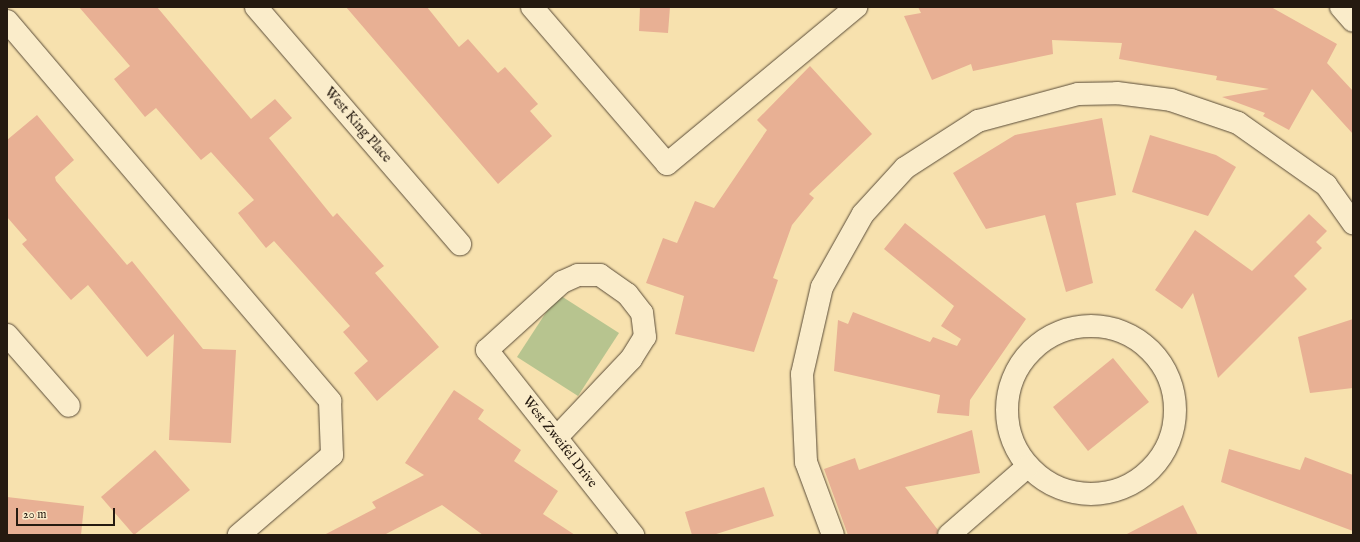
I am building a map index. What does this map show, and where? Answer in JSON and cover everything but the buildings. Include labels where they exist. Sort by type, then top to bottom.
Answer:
[{"type":"street","name":"West King Place","points":[[256,7],[460,244]]},
{"type":"street","points":[[532,7],[667,164],[856,7]]},
{"type":"street","points":[[1341,7],[1353,21]]},
{"type":"street","points":[[7,21],[330,401],[332,455],[239,535]]},
{"type":"street","points":[[833,535],[806,462],[802,374],[822,287],[863,214],[905,168],[978,121],[1078,94],[1117,93],[1171,100],[1238,123],[1326,185],[1353,224]]},
{"type":"street","name":"West Zweifel Drive","points":[[557,437],[631,359],[645,337],[642,313],[627,294],[600,275],[578,275],[562,282],[487,350],[633,535]]},
{"type":"street","points":[[1093,326],[1117,330],[1139,341],[1158,359],[1170,382],[1175,407],[1172,432],[1162,456],[1145,475],[1123,488],[1098,494],[1078,492],[1048,482],[1028,466],[1014,446],[1008,422],[1007,397],[1021,364],[1046,338],[1069,328],[1093,326]]},
{"type":"street","points":[[7,335],[69,406]]},
{"type":"street","points":[[949,535],[1028,466]]},
{"type":"green space","points":[[558,294],[619,333],[578,396],[517,357]]}]
